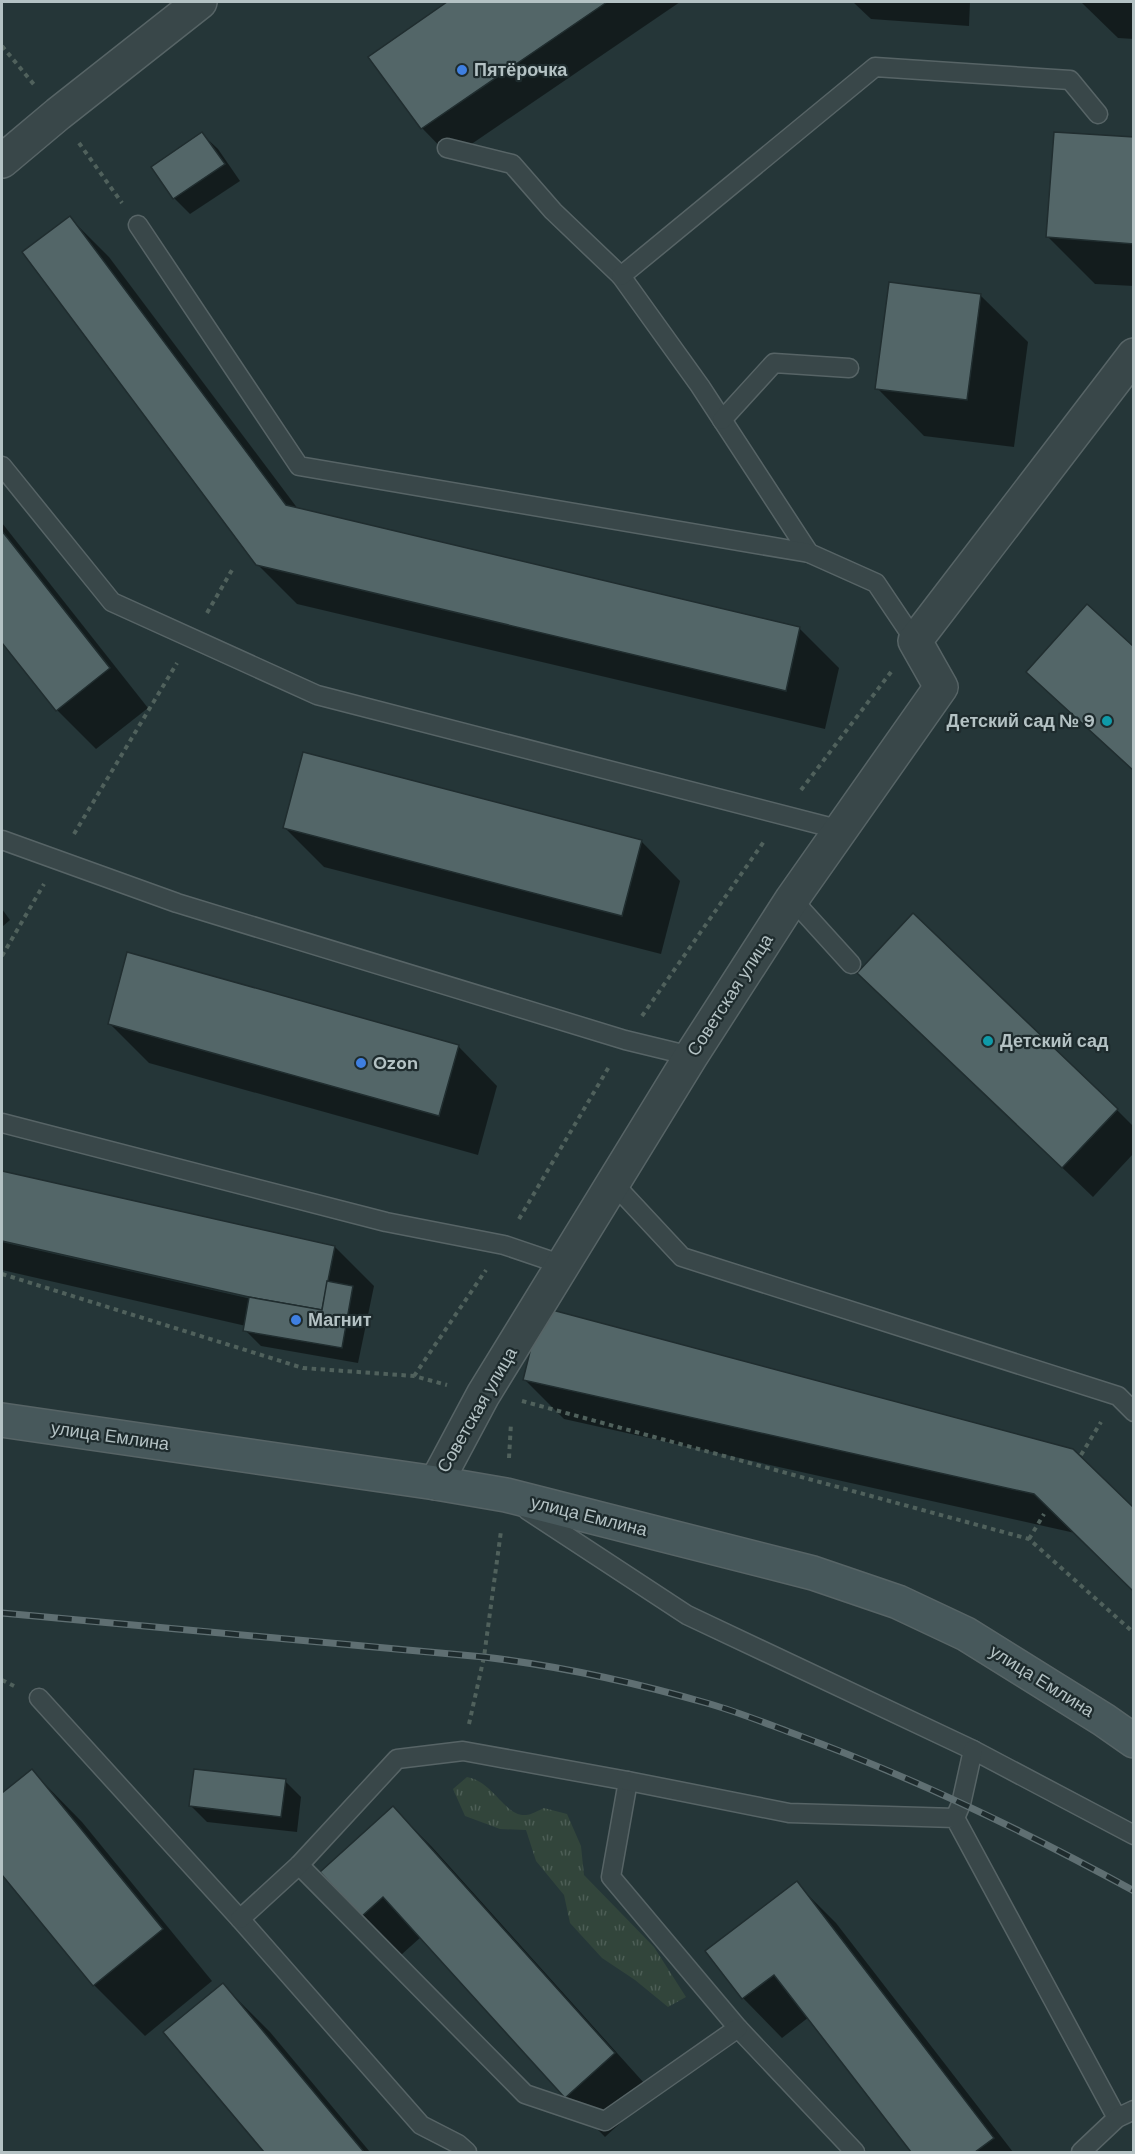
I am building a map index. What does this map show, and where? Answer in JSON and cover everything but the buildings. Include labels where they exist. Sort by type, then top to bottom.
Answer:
[{"type":"street","points":[[2,161],[200,2]]},
{"type":"street","points":[[915,641],[1134,355]]},
{"type":"street","name":"Советская улица","points":[[436,1483],[498,1397],[563,1265],[691,1056],[792,899],[941,687],[915,641]]},
{"type":"street","name":"улица Емлина","points":[[2,1420],[506,1495],[813,1573],[898,1602],[966,1634],[1134,1741]]},
{"type":"lane","points":[[621,276],[875,67],[1070,80],[1098,114]]},
{"type":"lane","points":[[447,148],[512,164],[553,211],[621,276],[700,386],[809,553]]},
{"type":"lane","name":"Советская улица","points":[[138,225],[300,466],[809,553],[876,583],[915,641]]},
{"type":"lane","points":[[722,420],[774,363],[849,368]]},
{"type":"lane","points":[[2,466],[112,602],[317,695],[841,830]]},
{"type":"lane","points":[[2,840],[177,903],[625,1040],[691,1056]]},
{"type":"lane","points":[[792,899],[851,964]]},
{"type":"lane","points":[[2,1123],[386,1222],[504,1245],[563,1265]]},
{"type":"lane","points":[[613,1184],[682,1257],[1118,1396],[1134,1412]]},
{"type":"lane","points":[[506,1495],[687,1615],[973,1750],[1134,1835]]},
{"type":"lane","points":[[39,1698],[240,1919],[421,2125],[458,2144],[467,2152]]},
{"type":"lane","points":[[955,1818],[961,1804],[973,1750]]},
{"type":"lane","points":[[240,1919],[299,1865],[397,1759],[463,1751],[628,1781],[789,1814],[955,1818]]},
{"type":"lane","points":[[628,1781],[611,1877],[738,2028],[855,2152]]},
{"type":"lane","points":[[955,1818],[1117,2118]]},
{"type":"lane","points":[[299,1865],[525,2094],[605,2121],[738,2028]]},
{"type":"lane","points":[[1081,2152],[1117,2118],[1134,2110]]},
{"type":"path","points":[[2,46],[58,114],[138,225]]},
{"type":"path","points":[[2,956],[232,570]]},
{"type":"path","points":[[414,1376],[504,1245],[625,1040],[782,815],[915,641]]},
{"type":"path","points":[[2,1274],[303,1368],[414,1376],[1029,1539],[1134,1633]]},
{"type":"path","points":[[1081,1455],[1118,1396]]},
{"type":"path","points":[[463,1751],[484,1657],[506,1495],[498,1397]]},
{"type":"path","points":[[1029,1539],[1044,1514]]},
{"type":"green space","points":[[467,1777],[485,1785],[512,1811],[519,1814],[528,1815],[544,1808],[567,1814],[581,1846],[584,1875],[654,1947],[686,1997],[668,2007],[635,1980],[602,1958],[570,1923],[564,1895],[536,1861],[526,1830],[500,1829],[465,1816],[453,1789]]},
{"type":"railway","points":[[2,1613],[484,1657],[570,1670],[655,1689],[741,1714],[880,1767],[966,1805],[1134,1891]]},
{"type":"place","name":"Пятёрочка","points":[[462,70]]},
{"type":"place","name":"Детский сад № 9","points":[[1107,721]]},
{"type":"place","name":"Детский сад","points":[[988,1041]]},
{"type":"place","name":"Ozon","points":[[361,1063]]},
{"type":"place","name":"Магнит","points":[[296,1320]]}]
